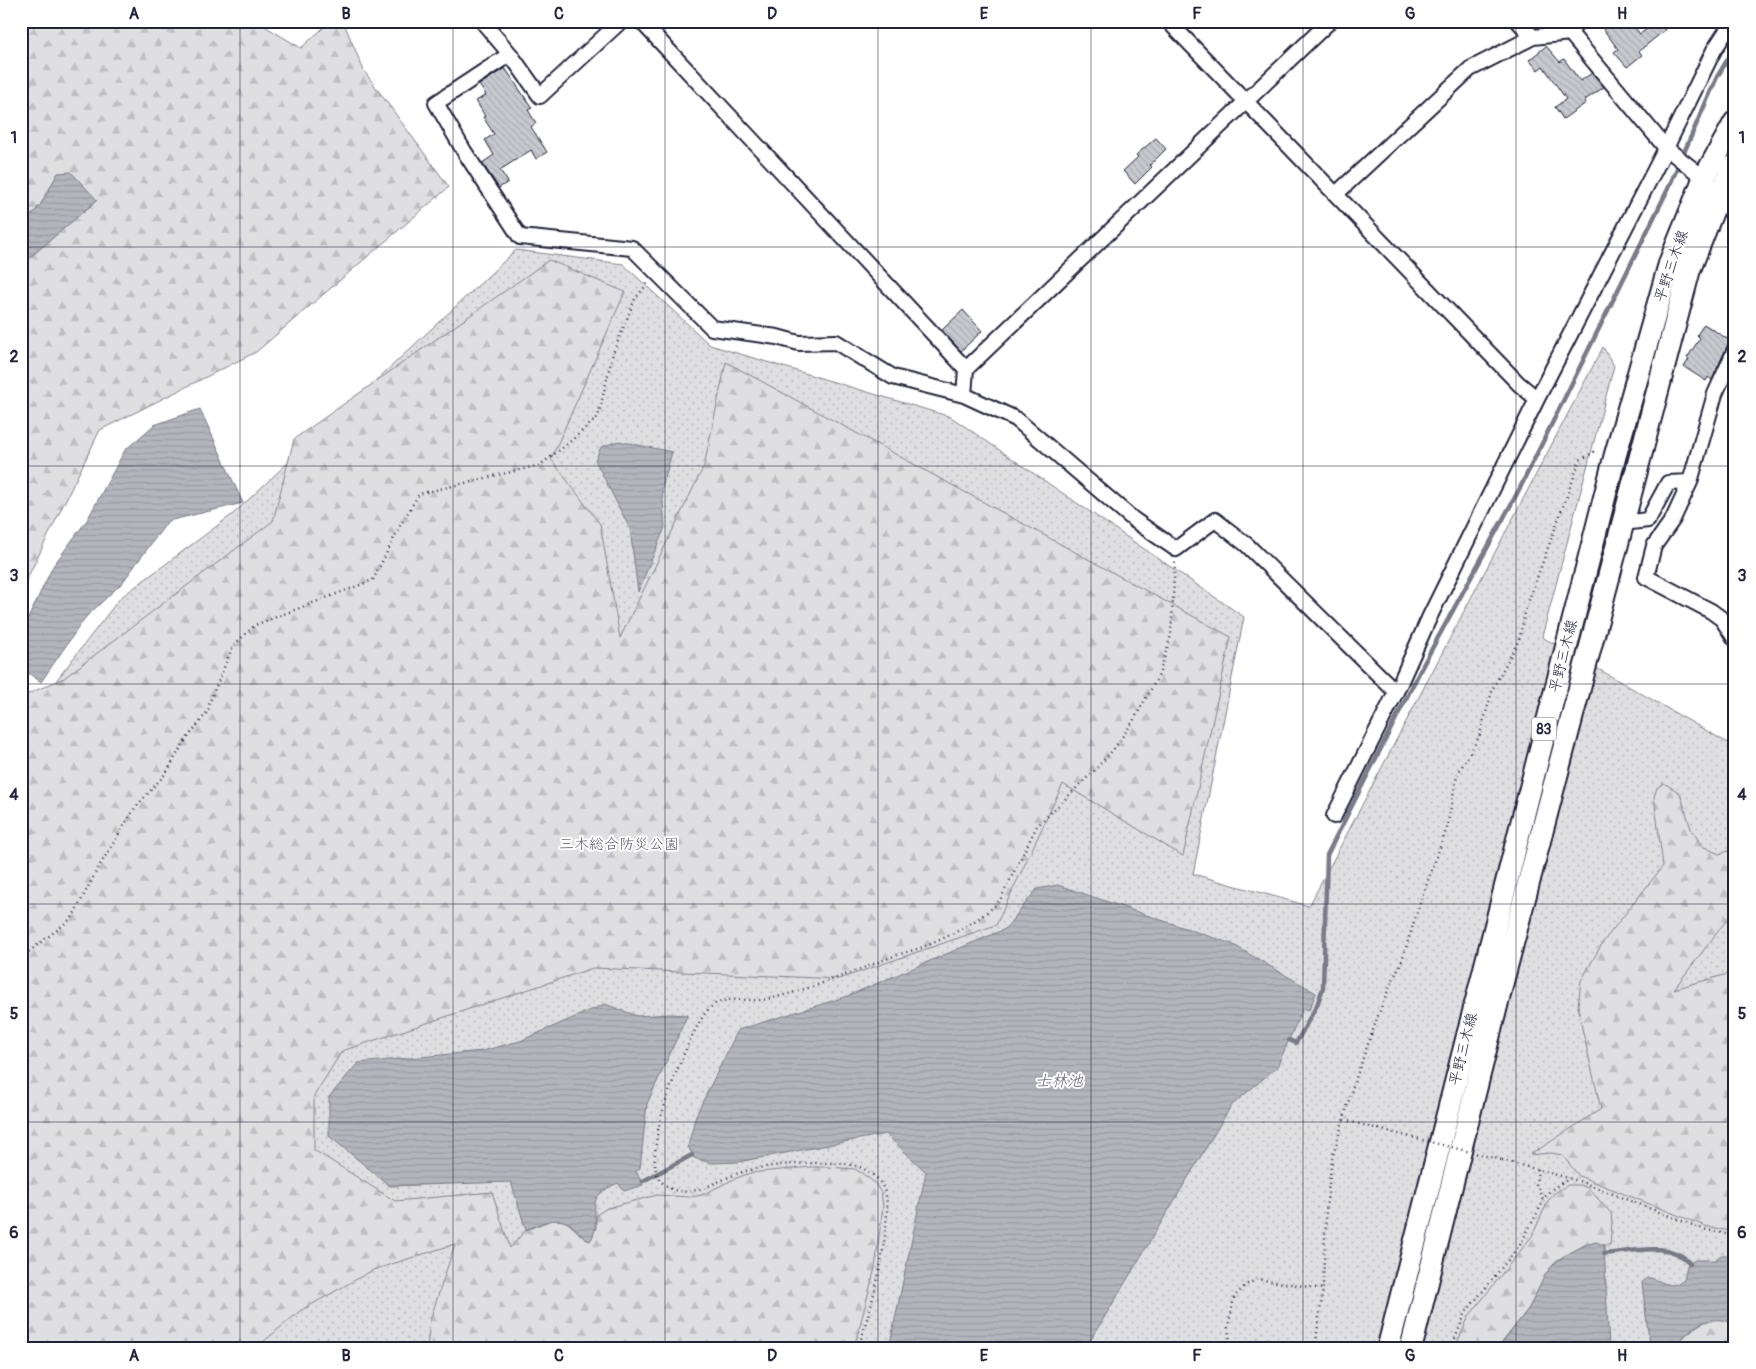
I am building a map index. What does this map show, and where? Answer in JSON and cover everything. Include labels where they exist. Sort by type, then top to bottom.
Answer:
[{"type":"main road","name":"平野三木線","points":[[1388,1348],[1615,456],[1670,262],[1704,178],[1735,122]]},
{"type":"main road","name":"平野三木線","points":[[1411,1348],[1503,980],[1689,272],[1719,195],[1735,165]]},
{"type":"street","points":[[482,21],[510,54],[540,96],[621,21]]},
{"type":"street","points":[[641,21],[966,369]]},
{"type":"street","points":[[1168,21],[1519,384],[1537,399]]},
{"type":"street","points":[[964,395],[966,369],[1330,21]]},
{"type":"street","points":[[1518,21],[1533,37]]},
{"type":"street","points":[[1334,816],[1537,399],[1666,148],[1714,50],[1733,21]]},
{"type":"street","points":[[1336,194],[1470,69],[1533,37],[1574,27],[1666,148],[1704,178],[1735,216]]},
{"type":"street","points":[[510,54],[436,103],[520,237],[632,248],[712,328],[777,337],[799,343],[836,342],[894,377],[964,395],[1016,419],[1134,520],[1176,549],[1215,520],[1247,546],[1396,692]]},
{"type":"street","points":[[1735,350],[1715,394],[1690,482],[1673,519],[1654,546],[1646,577],[1722,619],[1735,639]]},
{"type":"street","points":[[1622,523],[1648,520],[1668,483],[1690,482]]},
{"type":"path","points":[[21,958],[72,918],[98,868],[136,808],[166,773],[183,744],[208,711],[210,701],[233,646],[254,625],[373,580],[400,526],[419,494],[540,465],[582,432],[598,417],[613,353],[634,299],[657,273]]},
{"type":"path","points":[[1315,1348],[1323,1289],[1326,1210],[1332,1159],[1352,1086],[1383,1002],[1402,960],[1447,828],[1457,775],[1479,737],[1493,688],[1518,640],[1526,608],[1580,460],[1599,449],[1615,456]]},
{"type":"path","points":[[858,1348],[885,1244],[886,1198],[884,1189],[872,1174],[850,1163],[775,1166],[742,1172],[706,1188],[684,1192],[668,1187],[658,1177],[655,1170],[658,1135],[665,1100],[685,1052],[705,1012],[716,1003],[726,1000],[766,999],[838,978],[925,947],[969,924],[995,907],[1037,826],[1113,750],[1132,724],[1159,676],[1171,635],[1176,549]]},
{"type":"path","points":[[1344,1120],[1572,1179],[1703,1229],[1735,1236]]},
{"type":"path","points":[[1538,1170],[1536,1184],[1543,1200]]},
{"type":"path","points":[[1450,1348],[1466,1312],[1520,1245],[1543,1200],[1558,1185],[1572,1179]]},
{"type":"path","points":[[1231,1348],[1228,1328],[1234,1297],[1246,1285],[1258,1279],[1323,1289]]},
{"type":"green space","points":[[21,21],[263,21],[266,27],[301,48],[331,21],[343,21],[364,71],[449,187],[256,352],[100,430],[21,591],[21,265],[97,200],[58,173],[41,204],[23,226],[21,232]]},
{"type":"green space","name":"三木総合防災公園","points":[[516,250],[623,264],[710,345],[951,417],[1244,617],[1193,874],[1309,906],[1603,347],[1614,366],[1542,637],[1735,747],[1735,1348],[21,1348],[21,763],[35,708],[120,598],[233,514]]},
{"type":"green space","points":[[549,260],[625,292],[551,459],[600,524],[620,638],[704,466],[726,362],[1231,637],[1183,856],[1063,784],[996,925],[839,979],[593,968],[342,1051],[314,1096],[314,1150],[395,1201],[492,1192],[510,1248],[526,1230],[554,1219],[560,1219],[568,1223],[586,1240],[596,1229],[596,1215],[607,1208],[657,1195],[689,1197],[702,1195],[750,1173],[811,1167],[855,1169],[875,1183],[881,1193],[883,1206],[875,1268],[854,1348],[427,1348],[430,1320],[455,1244],[373,1270],[300,1311],[256,1348],[21,1348],[21,697],[64,678],[273,521],[294,439]]},
{"type":"green space","points":[[1664,783],[1680,793],[1691,829],[1702,846],[1719,854],[1735,849],[1735,909],[1674,989],[1735,972],[1735,1232],[1705,1226],[1579,1176],[1562,1155],[1551,1153],[1530,1155],[1601,1109],[1578,1005],[1581,981],[1603,942],[1663,866],[1654,797],[1657,788]]},
{"type":"green space","points":[[1568,1185],[1580,1185],[1588,1188],[1611,1213],[1610,1245],[1585,1245],[1557,1260],[1549,1270],[1529,1308],[1498,1348],[1455,1348],[1469,1316],[1532,1236],[1548,1201],[1556,1192]]},
{"type":"green space","points":[[1719,1319],[1735,1323],[1735,1348],[1673,1348],[1688,1333],[1700,1325]]},
{"type":"water","points":[[71,172],[97,200],[21,265],[23,226],[41,204],[58,173]]},
{"type":"water","points":[[200,409],[243,503],[168,521],[122,583],[85,618],[41,682],[21,668],[21,633],[53,566],[87,520],[125,450],[154,425]]},
{"type":"water","points":[[619,441],[672,452],[662,489],[665,527],[638,592],[630,529],[595,460],[601,447]]},
{"type":"water","name":"士林池","points":[[1058,885],[1232,944],[1316,993],[1309,1010],[1303,1008],[1277,1067],[1231,1106],[1086,1348],[889,1348],[926,1172],[886,1134],[738,1162],[711,1163],[694,1158],[688,1146],[696,1115],[738,1030],[845,997],[1005,929],[1037,889]]},
{"type":"water","points":[[605,1004],[637,1016],[670,1014],[687,1016],[647,1104],[640,1168],[636,1171],[643,1185],[624,1191],[618,1183],[607,1188],[598,1196],[595,1205],[595,1229],[590,1241],[583,1237],[569,1223],[563,1221],[551,1221],[526,1230],[511,1182],[390,1186],[329,1136],[329,1097],[358,1063],[482,1051],[520,1041]]},
{"type":"water","points":[[1596,1242],[1604,1245],[1609,1348],[1498,1348],[1529,1308],[1545,1275],[1553,1265],[1564,1256],[1585,1245]]},
{"type":"water","points":[[1721,1255],[1735,1255],[1735,1323],[1725,1320],[1708,1321],[1693,1328],[1673,1348],[1650,1348],[1642,1283],[1646,1279],[1651,1278],[1671,1285],[1679,1283],[1684,1280],[1687,1265],[1693,1260],[1715,1260]]},
{"type":"building","points":[[1597,21],[1630,21],[1640,34],[1658,21],[1665,30],[1639,51],[1642,55],[1627,67],[1614,52],[1618,49]]},
{"type":"building","points":[[1546,46],[1560,62],[1564,59],[1580,81],[1592,73],[1604,87],[1585,100],[1586,103],[1563,119],[1555,107],[1566,99],[1543,66],[1538,70],[1529,60]]},
{"type":"building","points":[[505,68],[532,108],[528,110],[536,123],[531,127],[547,152],[536,159],[531,150],[500,170],[508,182],[499,188],[482,163],[494,155],[485,140],[494,134],[483,117],[485,116],[476,101],[486,95],[479,85]]},
{"type":"building","points":[[1156,138],[1166,149],[1135,184],[1123,171],[1138,157],[1136,155]]},
{"type":"building","points":[[963,310],[982,331],[961,351],[942,330]]},
{"type":"building","points":[[1704,324],[1732,342],[1727,346],[1712,380],[1708,377],[1706,381],[1684,367],[1689,359],[1687,358],[1700,338],[1697,335]]},
{"type":"waterway","points":[[1289,1040],[1296,1043],[1317,1005],[1323,988],[1327,855],[1423,665],[1520,488],[1668,189],[1717,77],[1735,47]]},
{"type":"waterway","points":[[643,1181],[692,1155]]},
{"type":"waterway","points":[[1604,1254],[1649,1249],[1661,1250],[1681,1256],[1690,1263]]}]
